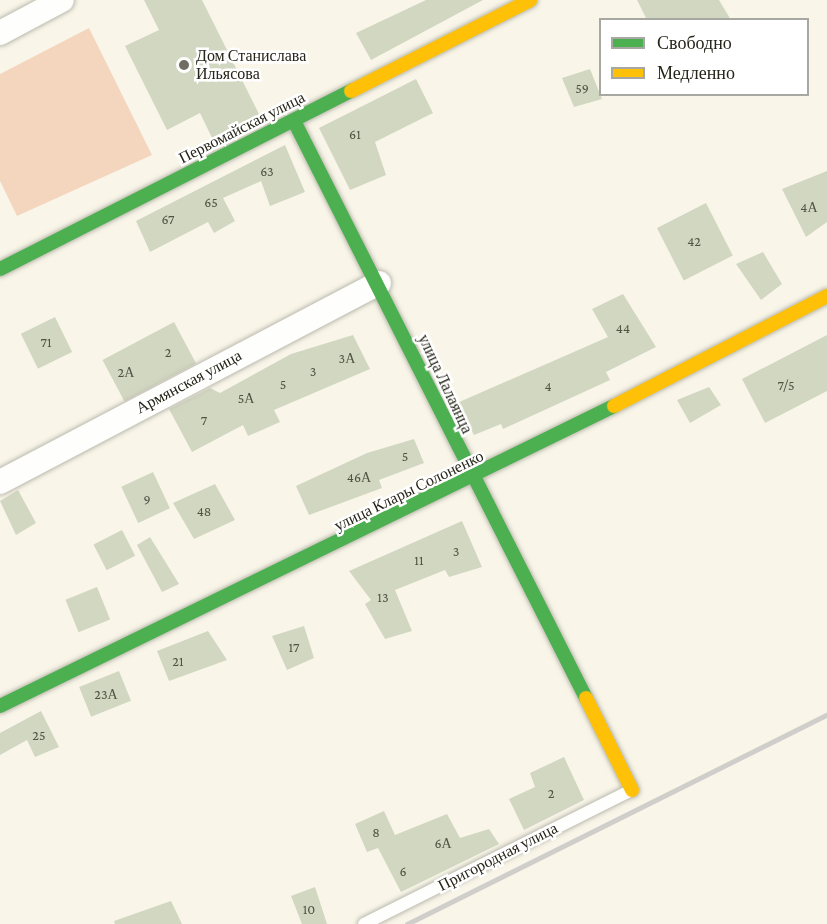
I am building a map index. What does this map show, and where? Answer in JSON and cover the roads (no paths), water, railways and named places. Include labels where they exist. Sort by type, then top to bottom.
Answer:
[{"type":"street","points":[[0,33],[62,0]]},
{"type":"street","name":"Первомайская улица","points":[[0,269],[530,0]]},
{"type":"street","name":"улица Лалаянца","points":[[294,121],[379,283],[471,480],[632,790]]},
{"type":"street","name":"Армянская улица","points":[[0,482],[379,283]]},
{"type":"street","name":"улица Клары Солоненко","points":[[0,706],[471,480],[827,296]]},
{"type":"lane","name":"Пригородная улица","points":[[364,924],[632,790]]},
{"type":"railway","points":[[407,924],[827,715]]},
{"type":"place","name":"Дом Станислава Ильясова","points":[[184,65]]}]
